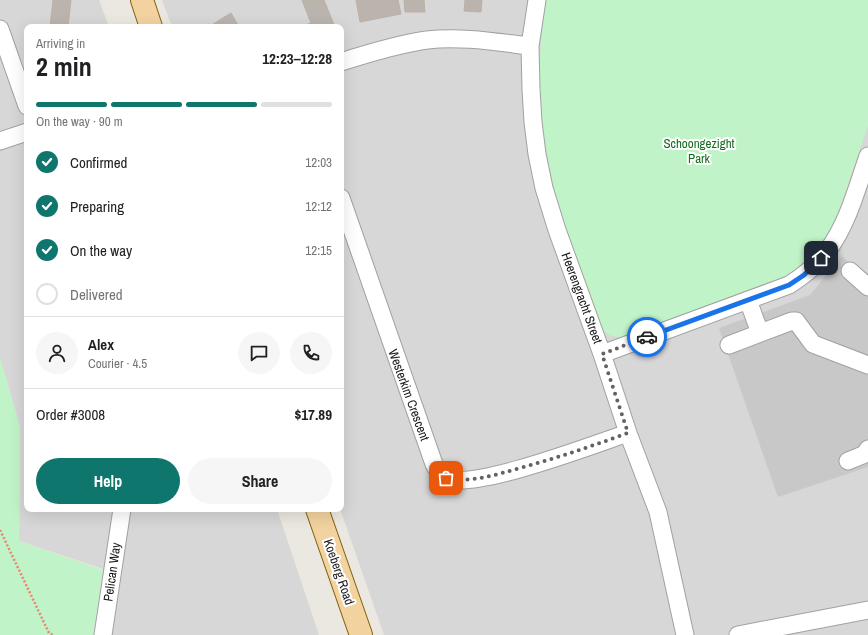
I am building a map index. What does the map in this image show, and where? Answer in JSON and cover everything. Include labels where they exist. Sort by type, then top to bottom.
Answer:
[{"type":"main road","points":[[142,0],[150,24]]},
{"type":"main road","name":"Koeberg Road","points":[[318,512],[361,635]]},
{"type":"street","name":"Heerengracht Street","points":[[537,0],[530,46],[533,122],[537,154],[544,188],[557,230],[602,354],[628,433],[658,512],[685,635]]},
{"type":"street","points":[[0,29],[24,97]]},
{"type":"street","points":[[344,61],[394,46],[428,40],[472,40],[530,46]]},
{"type":"street","points":[[0,141],[24,133]]},
{"type":"street","points":[[602,354],[789,285],[804,275],[827,252],[837,236],[868,156]]},
{"type":"street","name":"Westerkim Crescent","points":[[344,207],[402,375],[434,464],[439,473],[446,478],[466,480],[490,476],[554,459],[628,433]]},
{"type":"street","points":[[850,271],[868,287]]},
{"type":"street","points":[[748,300],[760,333]]},
{"type":"street","points":[[729,345],[792,321],[796,321],[815,346],[868,365]]},
{"type":"street","points":[[848,461],[865,454],[868,448]]},
{"type":"street","name":"Pelican Way","points":[[103,635],[122,512]]},
{"type":"street","points":[[738,635],[868,610]]},
{"type":"path","points":[[0,530],[49,634],[53,635]]},
{"type":"shaded area","points":[[0,0],[99,0],[108,24],[24,24],[24,512],[278,512],[319,635],[102,635],[112,572],[19,541],[20,427],[0,358]]},
{"type":"shaded area","points":[[162,0],[868,0],[868,635],[384,635],[341,512],[344,512],[344,24],[171,24]]},
{"type":"shaded area","points":[[842,256],[868,279],[868,467],[778,497],[719,328],[810,295]]},
{"type":"green space","name":"Schoongezight Park","points":[[546,0],[868,0],[868,126],[836,219],[826,239],[813,256],[797,270],[778,282],[625,337],[613,336],[604,331],[599,324],[575,257],[548,166],[541,119],[540,95],[541,47]]},
{"type":"green space","points":[[0,358],[20,427],[19,541],[103,570],[93,635],[0,635]]},
{"type":"building","points":[[53,0],[71,0],[68,24],[50,24]]},
{"type":"building","points":[[302,0],[324,0],[334,24],[308,24],[311,23]]},
{"type":"building","points":[[356,0],[398,0],[401,14],[360,22]]},
{"type":"building","points":[[404,0],[424,0],[425,12],[405,12]]},
{"type":"building","points":[[465,0],[482,0],[481,12],[464,11]]},
{"type":"building","points":[[231,13],[237,24],[213,24]]},
{"type":"way so far","points":[[446,478],[466,480],[490,476],[554,459],[628,433],[602,354],[647,337]]},
{"type":"route","points":[[647,337],[789,285],[804,275],[821,258]]}]
